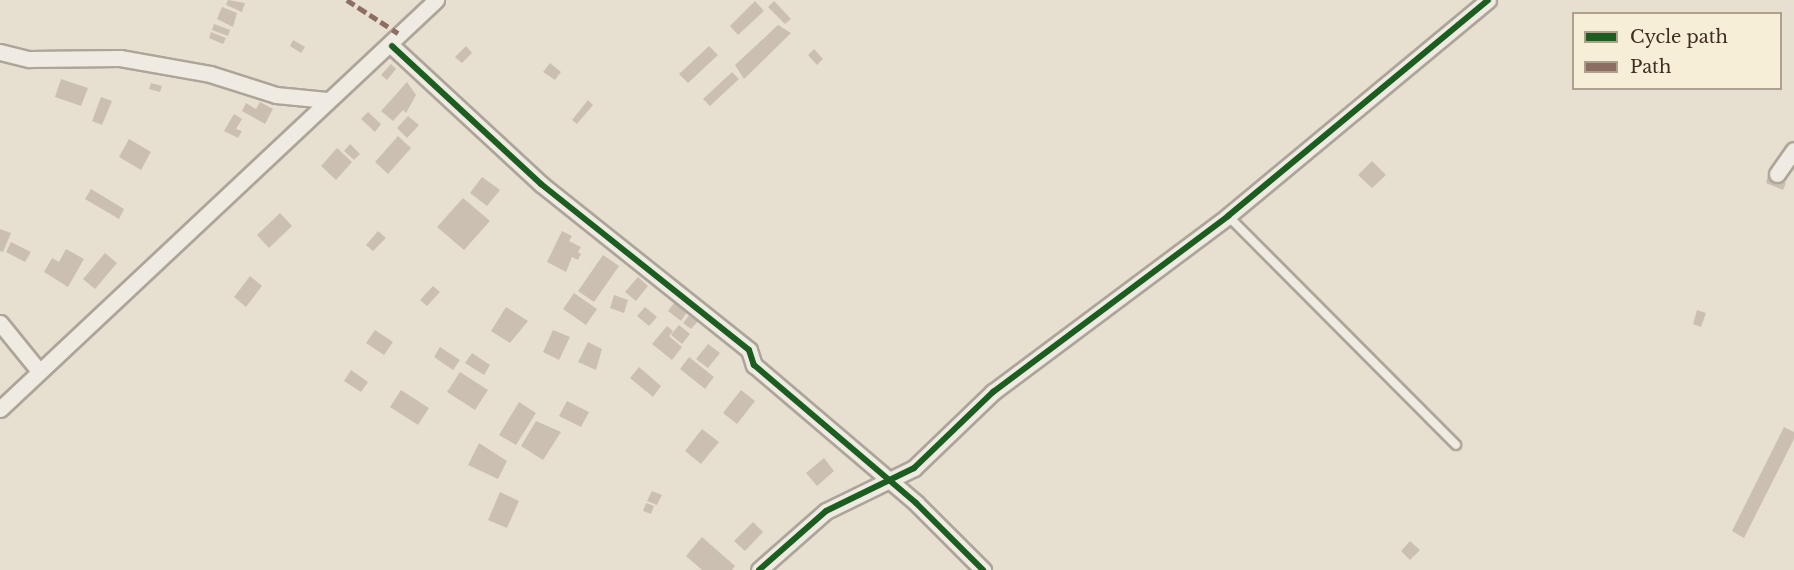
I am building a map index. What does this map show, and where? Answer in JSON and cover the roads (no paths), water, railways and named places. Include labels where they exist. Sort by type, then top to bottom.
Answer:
[{"type":"street","points":[[0,409],[327,100],[392,46],[398,33],[436,0]]},
{"type":"street","points":[[759,570],[826,511],[914,468],[993,392],[1228,216],[1488,0]]},
{"type":"street","points":[[392,46],[541,184],[749,350],[754,364],[888,481],[983,570]]},
{"type":"street","points":[[0,52],[29,59],[120,58],[210,74],[276,95],[327,100]]},
{"type":"street","points":[[1777,174],[1794,150]]},
{"type":"street","points":[[0,323],[39,371]]},
{"type":"lane","points":[[1228,216],[1455,445]]}]
